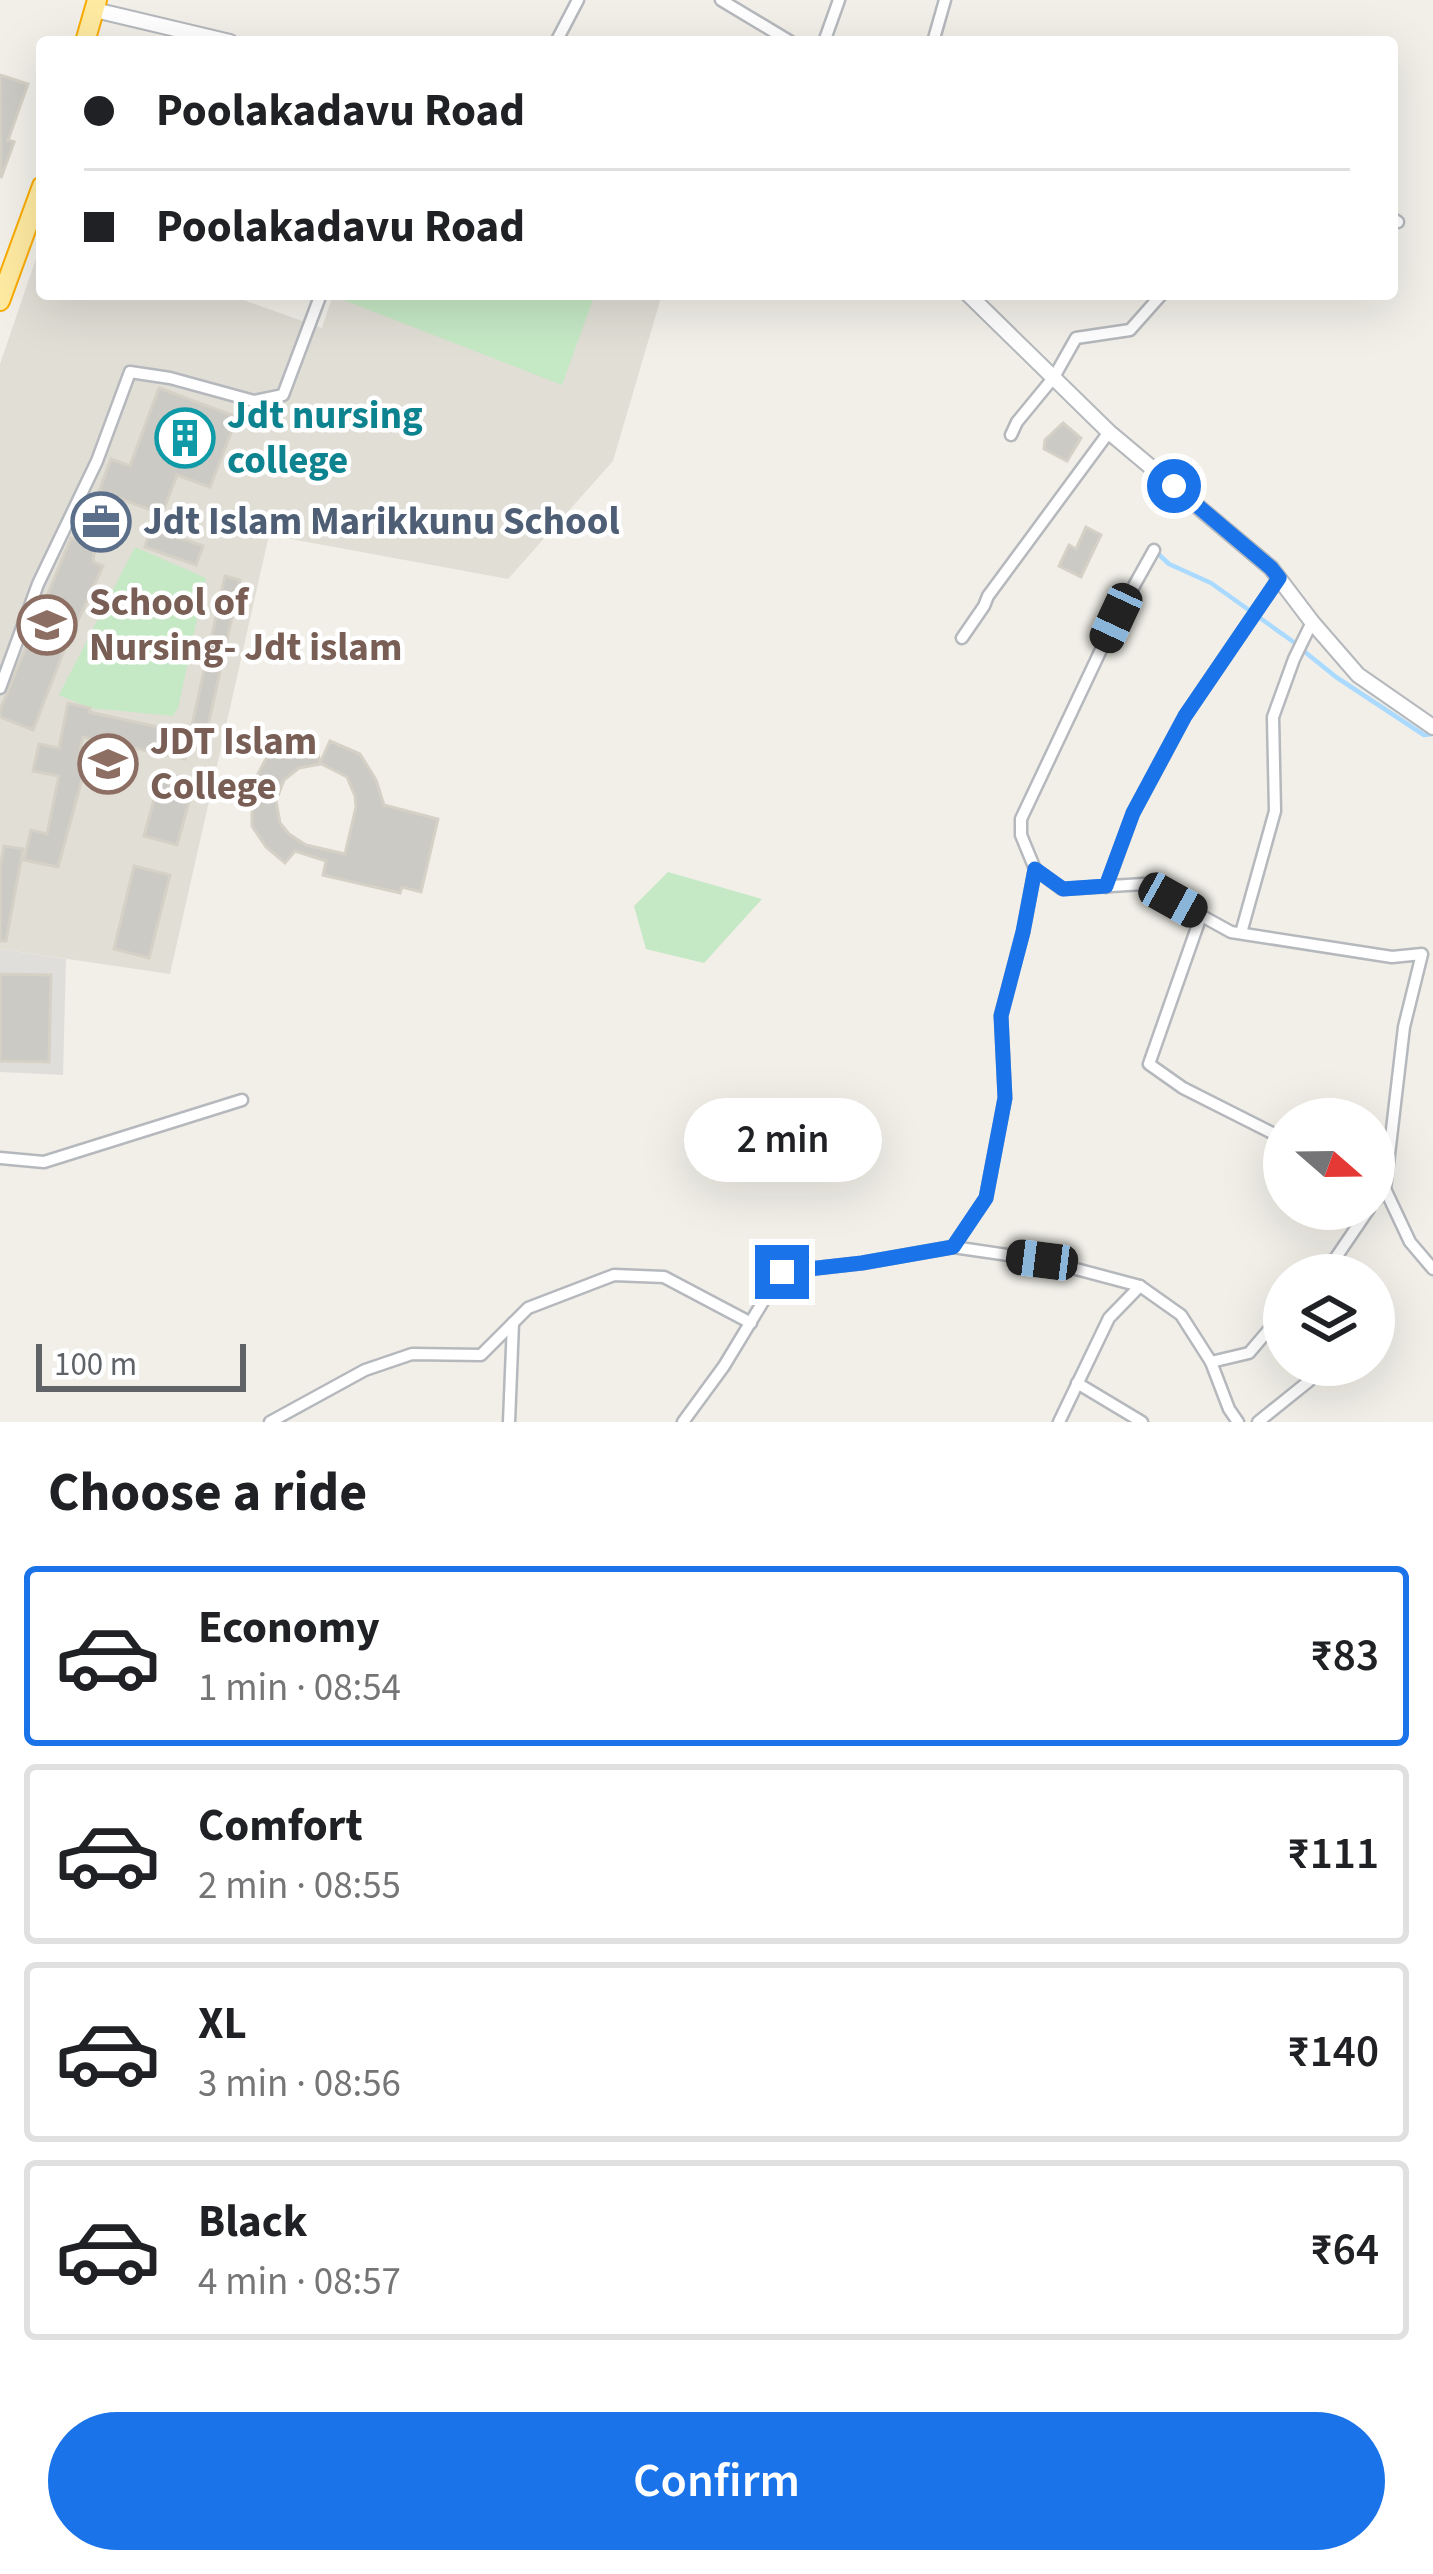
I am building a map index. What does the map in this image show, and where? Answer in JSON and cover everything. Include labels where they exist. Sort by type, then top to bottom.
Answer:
[{"type":"highway","points":[[87,36],[94,3]]},
{"type":"highway","points":[[0,301],[36,202]]},
{"type":"street","points":[[559,36],[578,0]]},
{"type":"street","points":[[721,0],[781,36]]},
{"type":"street","points":[[826,36],[839,0]]},
{"type":"street","points":[[935,36],[945,0]]},
{"type":"street","points":[[94,3],[209,36]]},
{"type":"street","points":[[0,688],[38,584],[97,461],[130,372],[254,400],[283,395],[319,300]]},
{"type":"street","points":[[974,300],[1109,431],[1271,568],[1358,675],[1433,727]]},
{"type":"street","points":[[1011,435],[1076,338],[1130,330],[1157,300]]},
{"type":"street","points":[[962,638],[1109,431]]},
{"type":"street","points":[[1154,550],[1116,618],[1022,819],[1021,835],[1035,869],[1063,889],[1144,884],[1231,932],[1392,957],[1422,954],[1403,1027],[1392,1098]]},
{"type":"street","points":[[1106,886],[1133,813],[1185,716],[1279,578]]},
{"type":"street","points":[[1241,933],[1275,811],[1273,717],[1312,622]]},
{"type":"street","points":[[953,1247],[986,1198],[1005,1098],[1001,1016],[1035,869]]},
{"type":"street","points":[[1202,916],[1149,1064],[1183,1088],[1263,1128]]},
{"type":"street","points":[[0,1158],[44,1162],[242,1100]]},
{"type":"street","points":[[1395,1215],[1433,1269]]},
{"type":"street","points":[[683,1422],[782,1272],[953,1247],[1042,1260],[1140,1286],[1181,1315],[1211,1362],[1238,1422]]},
{"type":"street","points":[[269,1422],[365,1370],[412,1354],[481,1355],[527,1308],[614,1275],[664,1277],[752,1323]]},
{"type":"street","points":[[1059,1422],[1109,1318],[1140,1286]]},
{"type":"street","points":[[509,1422],[513,1322]]},
{"type":"street","points":[[1211,1362],[1250,1353],[1263,1337]]},
{"type":"street","points":[[1077,1383],[1142,1422]]},
{"type":"street","points":[[1258,1422],[1303,1386]]},
{"type":"shaded area","name":"JDT Islam College","points":[[36,259],[36,300],[244,300],[322,328],[331,300],[660,300],[613,461],[508,579],[269,535],[170,974],[0,949],[0,364]]},
{"type":"shaded area","points":[[0,949],[66,959],[63,1075],[0,1072]]},
{"type":"green space","points":[[344,300],[593,300],[562,385]]},
{"type":"green space","points":[[135,547],[206,578],[173,716],[90,708],[59,695]]},
{"type":"green space","points":[[668,872],[762,899],[704,963],[646,949],[634,906]]},
{"type":"building","points":[[0,75],[28,84],[8,140],[14,142],[1,178]]},
{"type":"building","name":"Jdt nursing college","points":[[159,388],[237,417],[210,487],[177,475],[162,514],[99,491],[111,459],[130,466]]},
{"type":"building","points":[[1063,423],[1081,438],[1067,461],[1044,449],[1045,440]]},
{"type":"building","points":[[1086,527],[1101,535],[1081,577],[1059,566],[1069,545],[1076,549]]},
{"type":"building","points":[[151,528],[203,546],[196,565],[145,547]]},
{"type":"building","points":[[71,538],[95,545],[93,562],[103,566],[33,730],[0,717],[0,710]]},
{"type":"building","points":[[225,576],[240,580],[203,749],[188,745],[185,759],[83,737],[78,759],[87,761],[58,867],[24,860],[31,830],[47,834],[59,776],[33,771],[39,744],[59,748],[68,703],[190,734]]},
{"type":"building","points":[[315,739],[320,764],[299,768],[284,780],[276,801],[280,823],[306,845],[345,854],[355,796],[347,777],[320,763],[330,741],[360,754],[384,805],[438,819],[421,892],[402,887],[400,893],[323,875],[326,861],[295,851],[285,863],[266,847],[252,826],[252,785],[266,759],[287,744]]},
{"type":"building","points":[[161,774],[194,784],[177,845],[144,836]]},
{"type":"building","points":[[4,846],[23,849],[6,941],[0,941],[0,869]]},
{"type":"building","points":[[134,866],[170,875],[149,958],[114,949]]},
{"type":"building","points":[[0,974],[51,975],[49,1062],[0,1061]]},
{"type":"waterway","points":[[1154,550],[1169,564],[1211,583],[1295,643]]},
{"type":"waterway","points":[[1300,648],[1424,735],[1433,734]]},
{"type":"place","name":"Jdt nursing college","points":[[185,438]]},
{"type":"place","name":"Jdt Islam Marikkunu School","points":[[101,522]]},
{"type":"place","name":"School of Nursing- Jdt islam","points":[[47,625]]},
{"type":"place","name":"JDT Islam College","points":[[108,764]]},
{"type":"route","points":[[782,1272],[953,1247],[986,1198],[1005,1098],[1001,1016],[1035,869],[1063,889],[1106,886],[1133,813],[1185,716],[1279,578],[1174,486]]}]
